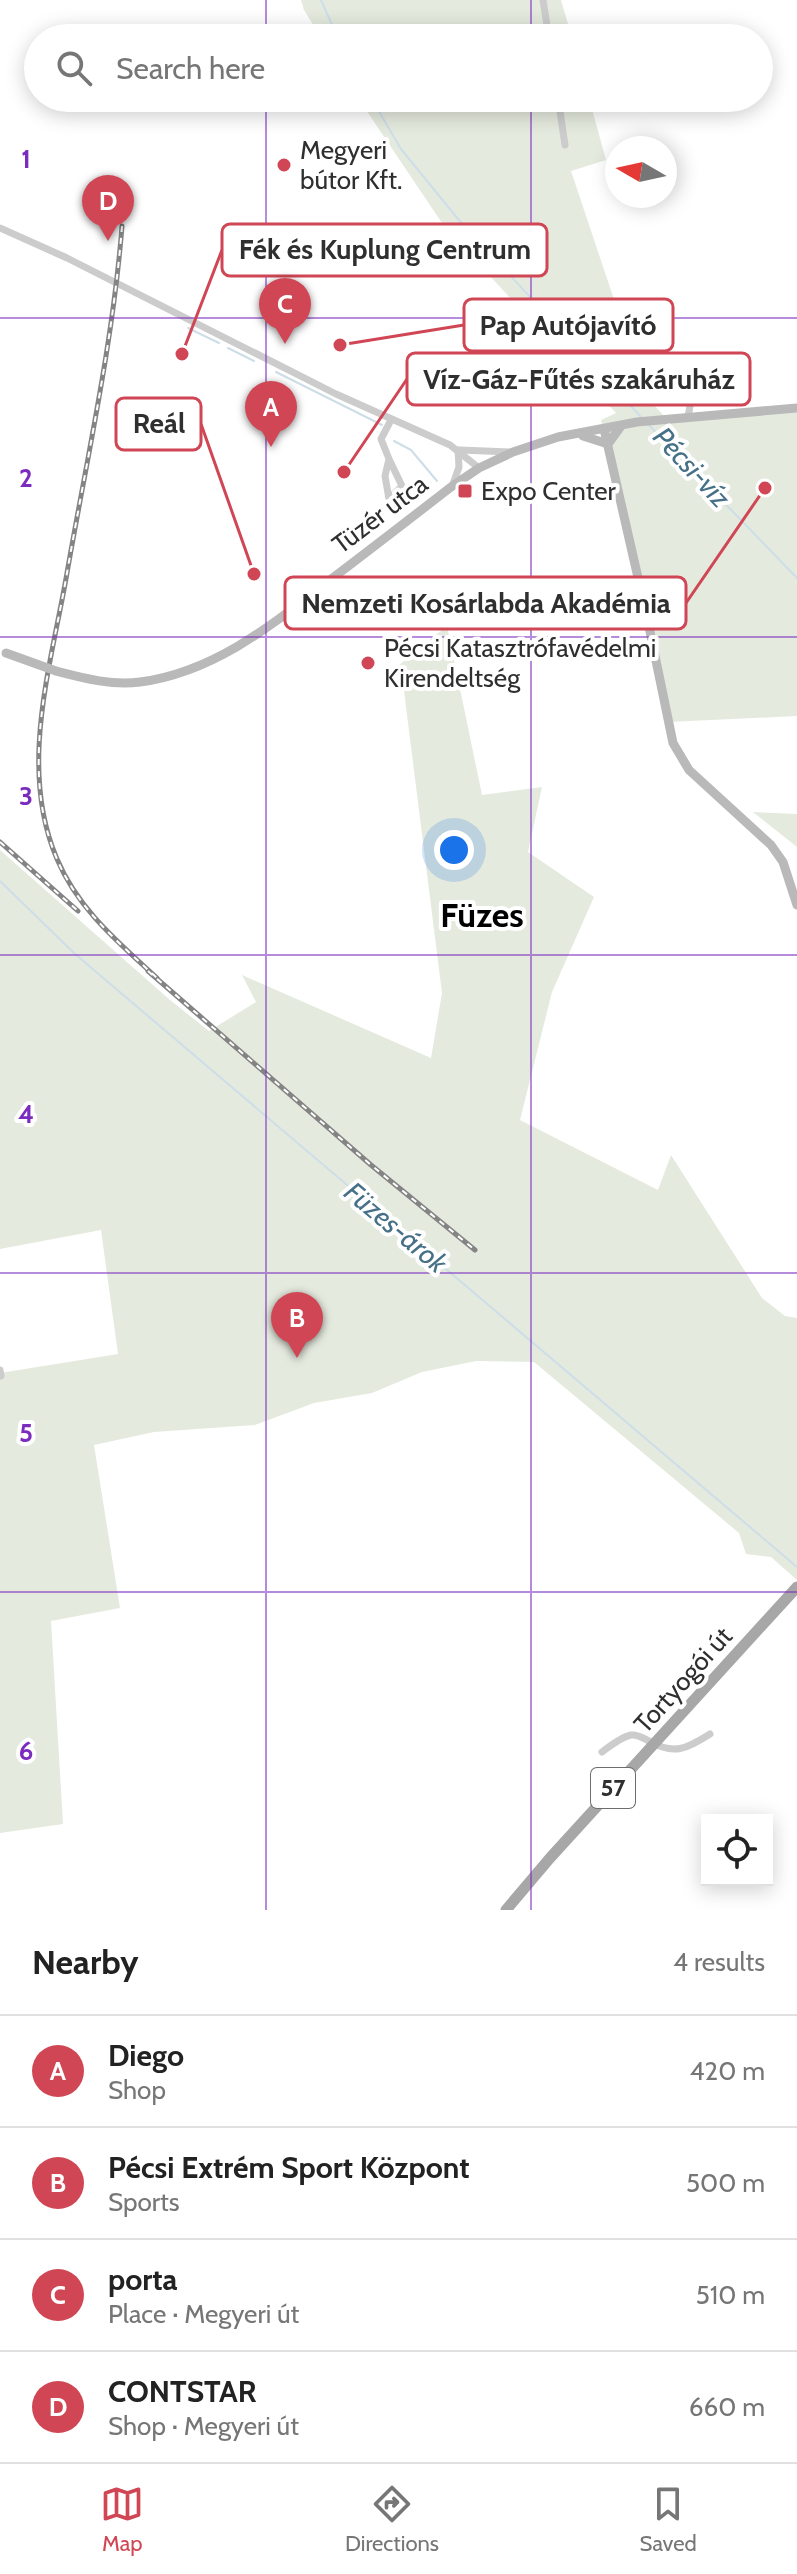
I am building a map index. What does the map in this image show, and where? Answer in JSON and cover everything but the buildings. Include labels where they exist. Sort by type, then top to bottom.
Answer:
[{"type":"main road","name":"Tortyogói út","points":[[506,1910],[797,1587]]},
{"type":"street","points":[[543,0],[547,24]]},
{"type":"street","points":[[560,112],[565,145]]},
{"type":"street","points":[[0,228],[458,450],[479,468]]},
{"type":"street","points":[[678,356],[690,406],[688,417]]},
{"type":"street","name":"Tüzér utca","points":[[3,652],[56,671],[101,681],[138,683],[182,673],[230,651],[265,630],[451,487],[479,468],[513,452],[537,443],[623,424],[797,408]]},
{"type":"street","points":[[389,459],[385,476],[389,499],[402,486],[381,439],[391,420]]},
{"type":"street","points":[[608,444],[616,429],[623,424]]},
{"type":"street","points":[[604,429],[673,743],[689,770],[771,845],[783,862],[797,905]]},
{"type":"street","points":[[573,435],[595,438],[608,444]]},
{"type":"street","points":[[458,450],[513,452]]},
{"type":"street","points":[[451,487],[459,467],[458,450]]},
{"type":"street","points":[[602,1752],[630,1735],[640,1735],[654,1744],[680,1750],[710,1734]]},
{"type":"shaded area","points":[[301,0],[561,0],[568,24],[312,24]]},
{"type":"shaded area","points":[[367,112],[593,112],[605,160],[571,171],[647,398],[669,421],[797,408],[797,716],[668,722],[601,420],[616,413],[444,226]]},
{"type":"shaded area","points":[[447,626],[482,795],[542,787],[528,852],[594,897],[552,992],[520,1120],[658,1190],[671,1155],[762,1298],[785,1316],[797,1318],[797,1580],[771,1557],[746,1554],[739,1533],[534,1362],[476,1361],[422,1372],[372,1393],[314,1403],[255,1425],[154,1432],[94,1445],[120,1608],[51,1621],[63,1824],[0,1833],[0,1373],[118,1354],[101,1230],[0,1249],[0,850],[209,1031],[256,1002],[242,975],[431,1058],[442,993],[403,683],[398,666]]},
{"type":"shaded area","points":[[753,812],[797,814],[797,847]]},
{"type":"waterway","name":"Pécsi-víz","points":[[321,0],[332,24]]},
{"type":"waterway","name":"Pécsi-víz","points":[[379,112],[401,149],[458,219],[641,417]]},
{"type":"waterway","points":[[188,328],[219,343]]},
{"type":"waterway","points":[[228,348],[254,361]]},
{"type":"waterway","points":[[276,372],[382,425]]},
{"type":"waterway","name":"Pécsi-víz","points":[[648,424],[797,578]]},
{"type":"waterway","points":[[394,441],[411,450],[437,481]]},
{"type":"waterway","name":"Füzes-árok","points":[[0,881],[75,954],[797,1567]]},
{"type":"railway","points":[[122,226],[106,356],[41,717],[40,789],[46,824],[57,859],[76,894],[100,924],[157,978]]},
{"type":"railway","points":[[0,842],[78,911]]},
{"type":"railway","points":[[148,971],[371,1165],[475,1250]]},
{"type":"place","name":"Megyeri bútor Kft.","points":[[284,165]]},
{"type":"place","name":"CONTSTAR","points":[[108,241]]},
{"type":"place","name":"porta","points":[[285,344]]},
{"type":"place","name":"Pap Autójavító","points":[[340,345]]},
{"type":"place","name":"Fék és Kuplung Centrum","points":[[182,354]]},
{"type":"place","name":"Diego","points":[[271,447]]},
{"type":"place","name":"Víz-Gáz-Fűtés szakáruház","points":[[344,472]]},
{"type":"place","name":"Nemzeti Kosárlabda Akadémia","points":[[765,488]]},
{"type":"place","name":"Expo Center","points":[[465,491]]},
{"type":"place","name":"Reál","points":[[254,574]]},
{"type":"place","name":"Pécsi Katasztrófavédelmi Kirendeltség","points":[[368,663]]},
{"type":"place","name":"Pécsi Extrém Sport Központ","points":[[297,1358]]},
{"type":"district","name":"Füzes","points":[[482,915]]}]
